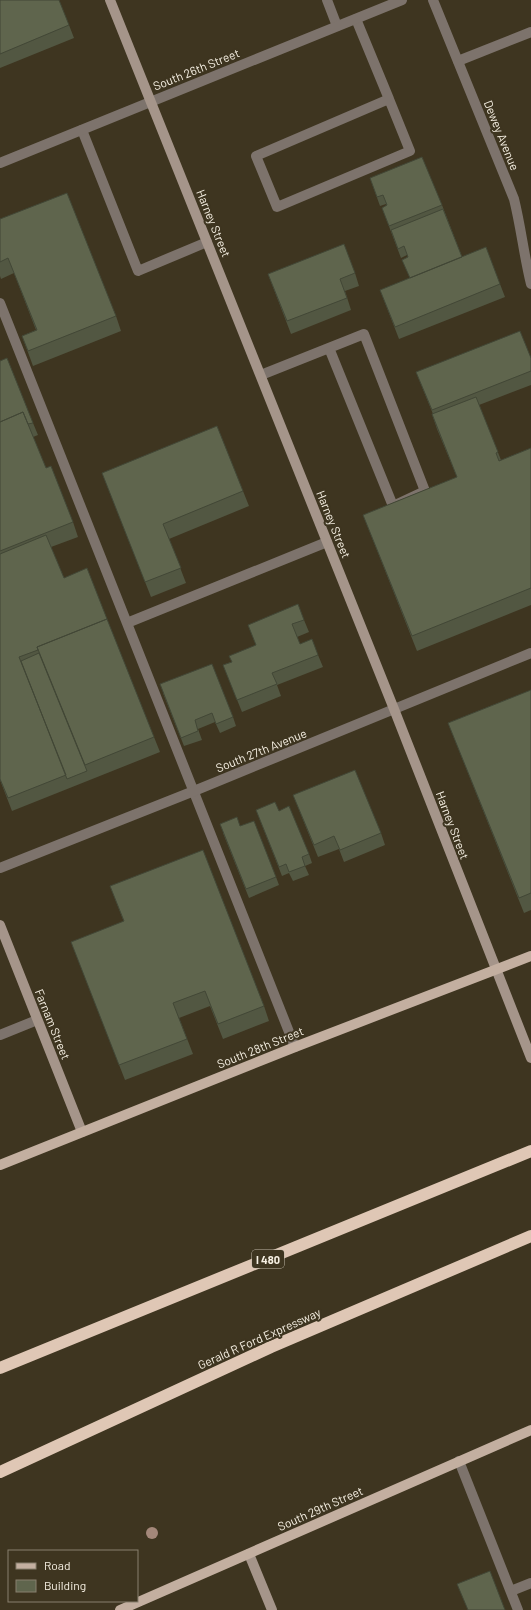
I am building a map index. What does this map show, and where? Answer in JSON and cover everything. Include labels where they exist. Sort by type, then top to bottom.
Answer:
[{"type":"highway","name":"I 480","points":[[2,1367],[531,1152]]},
{"type":"highway","name":"Gerald R Ford Expressway","points":[[0,1472],[271,1347],[531,1236]]},
{"type":"main road","name":"Harney Street","points":[[110,0],[394,709],[531,1058]]},
{"type":"main road","name":"Farnam Street","points":[[0,925],[82,1132]]},
{"type":"main road","name":"South 28th Street","points":[[0,1165],[295,1047],[531,956]]},
{"type":"main road","name":"South 29th Street","points":[[120,1610],[531,1430]]},
{"type":"main road","points":[[249,1554],[272,1610]]},
{"type":"street","points":[[327,0],[337,26]]},
{"type":"street","name":"South 26th Street","points":[[0,163],[402,0]]},
{"type":"street","name":"Dewey Avenue","points":[[433,0],[514,199],[527,241],[531,284]]},
{"type":"street","points":[[356,19],[389,99],[410,151],[277,207],[256,156],[389,99]]},
{"type":"street","points":[[458,61],[531,32]]},
{"type":"street","points":[[82,130],[138,271],[207,242]]},
{"type":"street","points":[[0,303],[295,1047]]},
{"type":"street","points":[[261,375],[364,334],[426,491],[393,506],[329,348]]},
{"type":"street","points":[[127,623],[327,542]]},
{"type":"street","name":"South 27th Avenue","points":[[0,868],[194,791],[531,653]]},
{"type":"street","points":[[0,1035],[37,1020]]},
{"type":"street","points":[[459,1461],[518,1610]]},
{"type":"street","points":[[511,1591],[531,1583]]},
{"type":"building","points":[[0,0],[59,0],[69,25],[0,54]]},
{"type":"building","points":[[422,157],[442,205],[389,226],[382,208],[387,205],[383,195],[377,197],[370,178]]},
{"type":"building","points":[[67,193],[116,316],[28,351],[22,336],[37,330],[8,258],[0,262],[0,219]]},
{"type":"building","points":[[443,209],[462,257],[410,278],[402,260],[408,257],[404,246],[398,249],[391,230]]},
{"type":"building","points":[[344,244],[355,273],[340,279],[347,298],[287,321],[268,274]]},
{"type":"building","points":[[486,247],[500,284],[395,327],[380,290]]},
{"type":"building","points":[[520,331],[531,358],[531,371],[432,410],[416,372]]},
{"type":"building","points":[[7,358],[33,423],[28,424],[23,412],[0,422],[0,361]]},
{"type":"building","points":[[476,397],[498,452],[496,453],[499,461],[531,448],[531,588],[412,636],[363,515],[457,477],[432,414]]},
{"type":"building","points":[[23,412],[46,468],[51,466],[73,522],[0,551],[0,422]]},
{"type":"building","points":[[217,426],[243,491],[163,524],[181,568],[145,582],[102,473]]},
{"type":"building","points":[[46,535],[64,578],[87,568],[107,619],[37,647],[38,650],[19,657],[66,775],[8,798],[0,779],[0,554]]},
{"type":"building","points":[[298,604],[304,620],[292,624],[300,644],[312,639],[318,655],[272,673],[277,684],[237,700],[223,665],[232,662],[229,656],[256,645],[248,625]]},
{"type":"building","points":[[107,619],[154,737],[85,765],[37,647]]},
{"type":"building","points":[[39,653],[87,771],[67,779],[21,661]]},
{"type":"building","points":[[212,664],[233,717],[216,724],[212,713],[195,720],[198,731],[181,738],[160,684]]},
{"type":"building","points":[[531,690],[531,893],[519,898],[448,723]]},
{"type":"building","points":[[355,770],[381,833],[340,850],[334,836],[314,845],[293,795]]},
{"type":"building","points":[[275,802],[279,811],[289,806],[309,854],[302,857],[305,866],[289,872],[286,864],[279,867],[256,810]]},
{"type":"building","points":[[237,817],[240,826],[254,821],[276,877],[246,889],[220,824]]},
{"type":"building","points":[[203,850],[264,1006],[218,1024],[205,991],[173,1003],[187,1039],[119,1065],[71,942],[124,921],[110,886]]},
{"type":"building","points":[[490,1571],[505,1610],[468,1610],[457,1584]]}]
